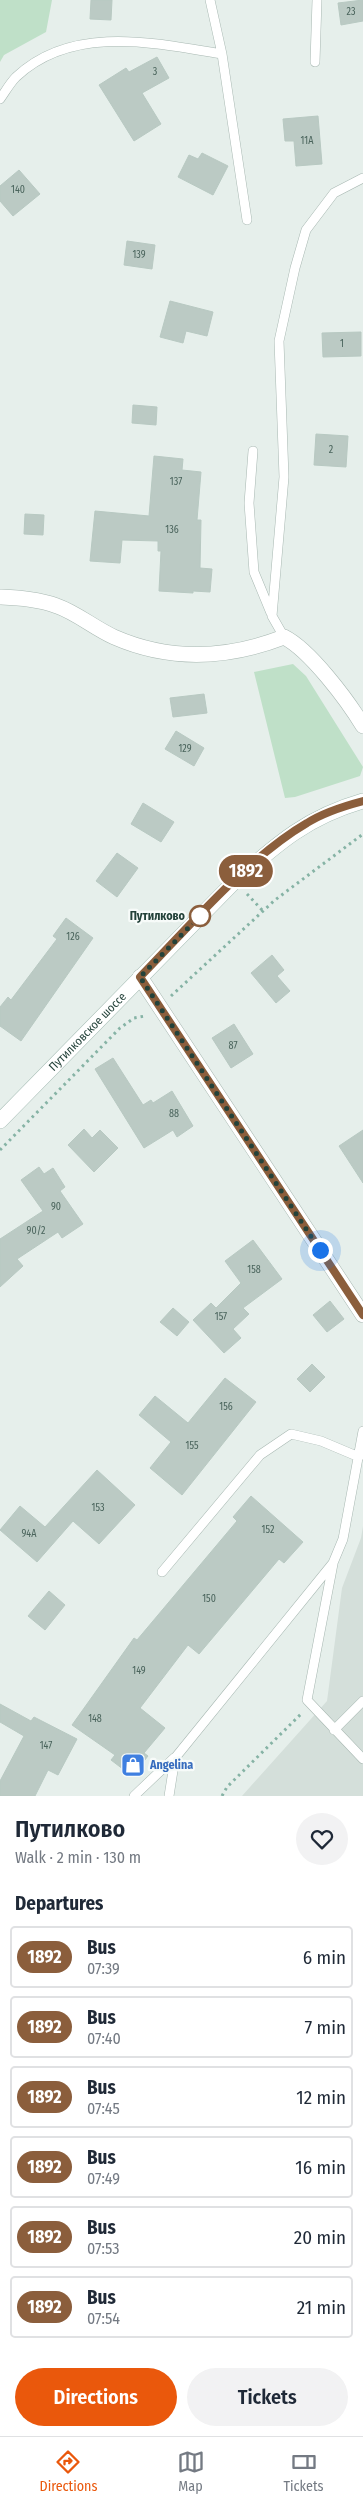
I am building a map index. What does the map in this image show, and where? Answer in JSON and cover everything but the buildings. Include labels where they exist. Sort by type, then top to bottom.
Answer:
[{"type":"street","points":[[0,597],[28,599],[57,606],[112,636],[142,648],[197,656],[239,651],[284,637],[298,644],[353,709],[363,726]]},
{"type":"street","name":"Путилковское шоссе","points":[[0,1121],[235,881],[273,847],[306,823],[333,810],[363,801]]},
{"type":"street","points":[[140,977],[363,1315]]},
{"type":"lane","points":[[210,0],[222,54],[247,220]]},
{"type":"lane","points":[[315,62],[317,0]]},
{"type":"lane","points":[[0,99],[17,77],[50,54],[94,41],[149,42],[222,54]]},
{"type":"lane","points":[[272,616],[284,477],[279,341],[295,268],[306,230],[334,193],[363,178]]},
{"type":"lane","points":[[253,452],[249,504],[254,572],[272,616],[284,637]]},
{"type":"lane","points":[[363,1432],[343,1540],[333,1562],[308,1688],[310,1704],[363,1759]]},
{"type":"lane","points":[[162,1572],[260,1455],[291,1434],[321,1441],[359,1457]]},
{"type":"lane","points":[[356,1476],[363,1483]]},
{"type":"lane","points":[[134,1796],[175,1758],[333,1562]]},
{"type":"lane","points":[[334,1730],[363,1701]]},
{"type":"lane","points":[[169,1796],[175,1758]]},
{"type":"path","points":[[0,1150],[120,1028],[134,1018],[148,1016],[263,911],[363,834]]},
{"type":"path","points":[[245,891],[263,911]]},
{"type":"path","points":[[222,1796],[227,1787],[310,1704]]},
{"type":"shaded area","points":[[363,1526],[363,1796],[242,1796],[327,1701],[342,1588],[361,1538]]},
{"type":"green space","points":[[0,0],[52,0],[46,32],[4,55],[0,62]]},
{"type":"green space","points":[[293,664],[306,676],[363,767],[360,776],[295,797],[285,798],[254,672]]},
{"type":"bus line","name":"1892","points":[[363,801],[333,810],[306,823],[273,847],[235,881],[140,977],[363,1315]]},
{"type":"place","name":"Путилково","points":[[200,916]]},
{"type":"place","name":"Angelina","points":[[133,1765]]},
{"type":"route","points":[[200,916],[140,977],[320,1250]]}]
